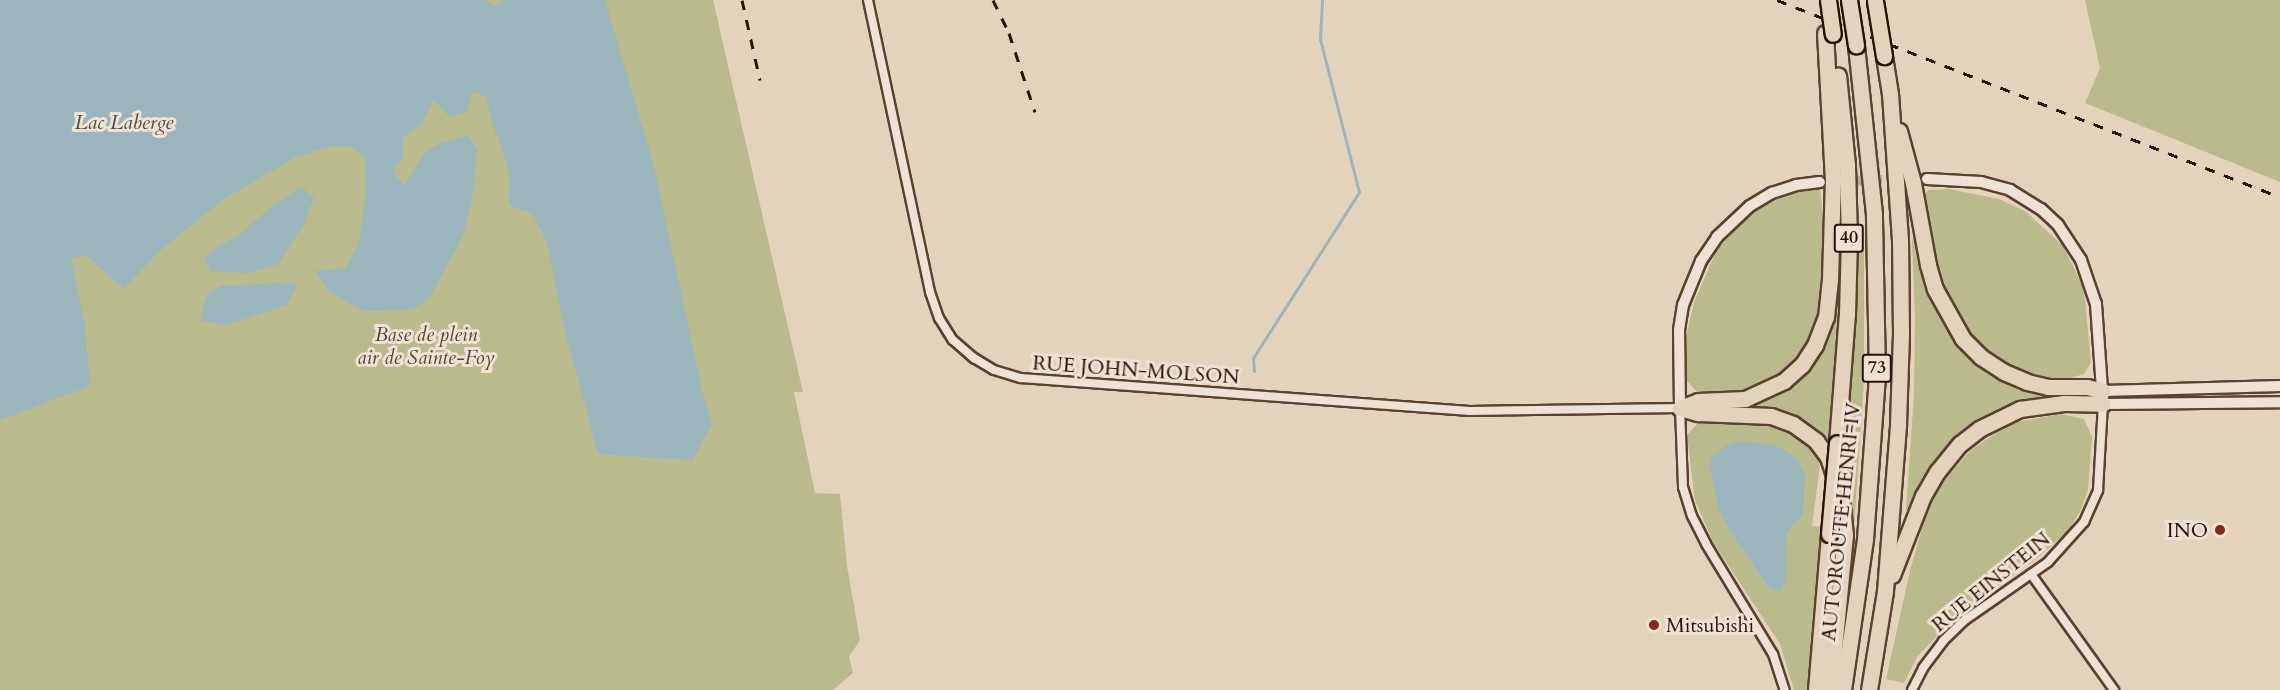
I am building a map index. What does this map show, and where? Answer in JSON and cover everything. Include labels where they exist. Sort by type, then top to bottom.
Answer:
[{"type":"highway","points":[[1680,408],[1698,401],[1745,399],[1784,381],[1802,364],[1815,345],[1826,317],[1830,279],[1833,180],[1829,34],[1821,0]]},
{"type":"highway","name":"40","points":[[1816,690],[1847,314],[1848,238],[1844,126],[1829,34],[1828,0]]},
{"type":"highway","name":"AUTOROUTE HENRI-IV","points":[[1843,690],[1865,539],[1877,375],[1874,214],[1849,0]]},
{"type":"highway","points":[[1875,0],[1890,94],[1913,183],[1928,265],[1935,289],[1963,339],[1988,362],[2027,382],[2048,387],[2087,387],[2103,398]]},
{"type":"highway","points":[[1869,690],[1885,591],[1899,424],[1900,240],[1890,94]]},
{"type":"highway","points":[[1885,591],[1923,496],[1943,464],[1972,434],[2002,416],[2020,409],[2103,398]]},
{"type":"highway","points":[[1680,408],[1698,413],[1772,416],[1793,424],[1816,441],[1827,457],[1841,497],[1845,535],[1830,690]]},
{"type":"street","name":"RUE JOHN-MOLSON","points":[[868,0],[930,292],[939,318],[953,340],[993,370],[1021,378],[1470,411],[1680,408]]},
{"type":"street","name":"RUE EINSTEIN","points":[[1912,690],[1923,668],[1943,641],[1965,620],[2031,574],[2068,543],[2084,522],[2094,502],[2102,456],[2103,398],[2096,304],[2081,260],[2058,225],[2041,209],[2010,190],[1981,182],[1927,179]]},
{"type":"street","points":[[1785,690],[1773,654],[1706,544],[1692,516],[1683,487],[1679,330],[1683,305],[1701,261],[1717,237],[1750,206],[1772,193],[1796,185],[1820,182]]},
{"type":"street","points":[[2103,398],[2280,386]]},
{"type":"street","points":[[2103,398],[2280,402]]},
{"type":"street","points":[[2031,574],[2114,690]]},
{"type":"green space","name":"Base de plein air de Sainte-Foy","points":[[0,0],[713,0],[803,392],[794,392],[815,493],[840,494],[847,566],[860,640],[849,657],[853,673],[833,690],[0,690]]},
{"type":"green space","points":[[2085,0],[2280,0],[2280,182],[2085,103],[2100,68]]},
{"type":"green space","points":[[1820,189],[1825,230],[1822,307],[1815,333],[1795,364],[1770,383],[1736,394],[1698,393],[1687,381],[1686,336],[1695,300],[1716,252],[1734,230],[1760,208],[1794,192]]},
{"type":"green space","points":[[1949,189],[1999,199],[2025,211],[2063,246],[2084,289],[2091,363],[2084,374],[2063,380],[2035,378],[2000,361],[1971,337],[1945,290],[1937,265],[1924,195],[1928,190]]},
{"type":"green space","points":[[1917,238],[1956,338],[2049,392],[2049,397],[2010,405],[1973,425],[1911,510],[1906,510],[1914,393],[1915,317],[1912,239]]},
{"type":"green space","points":[[1856,249],[1864,250],[1864,380],[1854,529],[1850,529],[1841,476],[1852,377]]},
{"type":"green space","points":[[1839,262],[1842,262],[1836,374],[1828,450],[1755,409],[1753,402],[1791,385],[1818,357],[1833,318]]},
{"type":"green space","points":[[2061,414],[2084,419],[2092,437],[2088,490],[2080,512],[2067,532],[2036,559],[1956,616],[1917,657],[1904,683],[1886,679],[1910,571],[1928,507],[1946,478],[1971,450],[1996,433],[2017,422]]},
{"type":"green space","points":[[1706,420],[1774,424],[1806,442],[1818,456],[1820,465],[1812,526],[1823,527],[1807,690],[1794,690],[1780,644],[1713,542],[1695,500],[1687,435],[1698,423]]},
{"type":"water","name":"Lac Laberge","points":[[0,0],[484,0],[495,6],[504,0],[605,0],[654,166],[702,390],[712,424],[693,460],[598,454],[565,331],[547,243],[533,214],[509,205],[509,173],[492,123],[486,96],[473,92],[466,112],[450,117],[434,100],[421,125],[403,137],[403,157],[392,171],[405,185],[426,151],[444,142],[468,135],[477,150],[471,204],[463,236],[429,299],[411,310],[363,311],[328,291],[315,271],[345,268],[359,244],[366,191],[365,157],[351,147],[328,147],[296,157],[227,197],[160,251],[123,289],[86,255],[71,259],[85,325],[90,386],[0,420]]},
{"type":"water","points":[[302,187],[314,198],[304,224],[278,264],[248,273],[211,271],[205,259],[216,247],[238,236],[274,204]]},
{"type":"water","points":[[298,284],[287,305],[227,325],[200,321],[203,304],[210,291],[222,286]]},
{"type":"water","points":[[1743,441],[1775,445],[1797,459],[1805,474],[1803,516],[1790,528],[1786,537],[1786,582],[1780,591],[1769,588],[1728,528],[1718,507],[1710,465],[1712,456],[1731,443]]},
{"type":"waterway","points":[[1254,371],[1253,358],[1359,192],[1320,39],[1322,0]]},
{"type":"tunnel","points":[[1842,181],[1919,179]]},
{"type":"railway","points":[[742,0],[760,80]]},
{"type":"railway","points":[[993,0],[1009,33],[1035,112]]},
{"type":"railway","points":[[1777,0],[2280,197]]},
{"type":"place","name":"INO","points":[[2220,530]]},
{"type":"place","name":"Mitsubishi","points":[[1654,625]]}]
